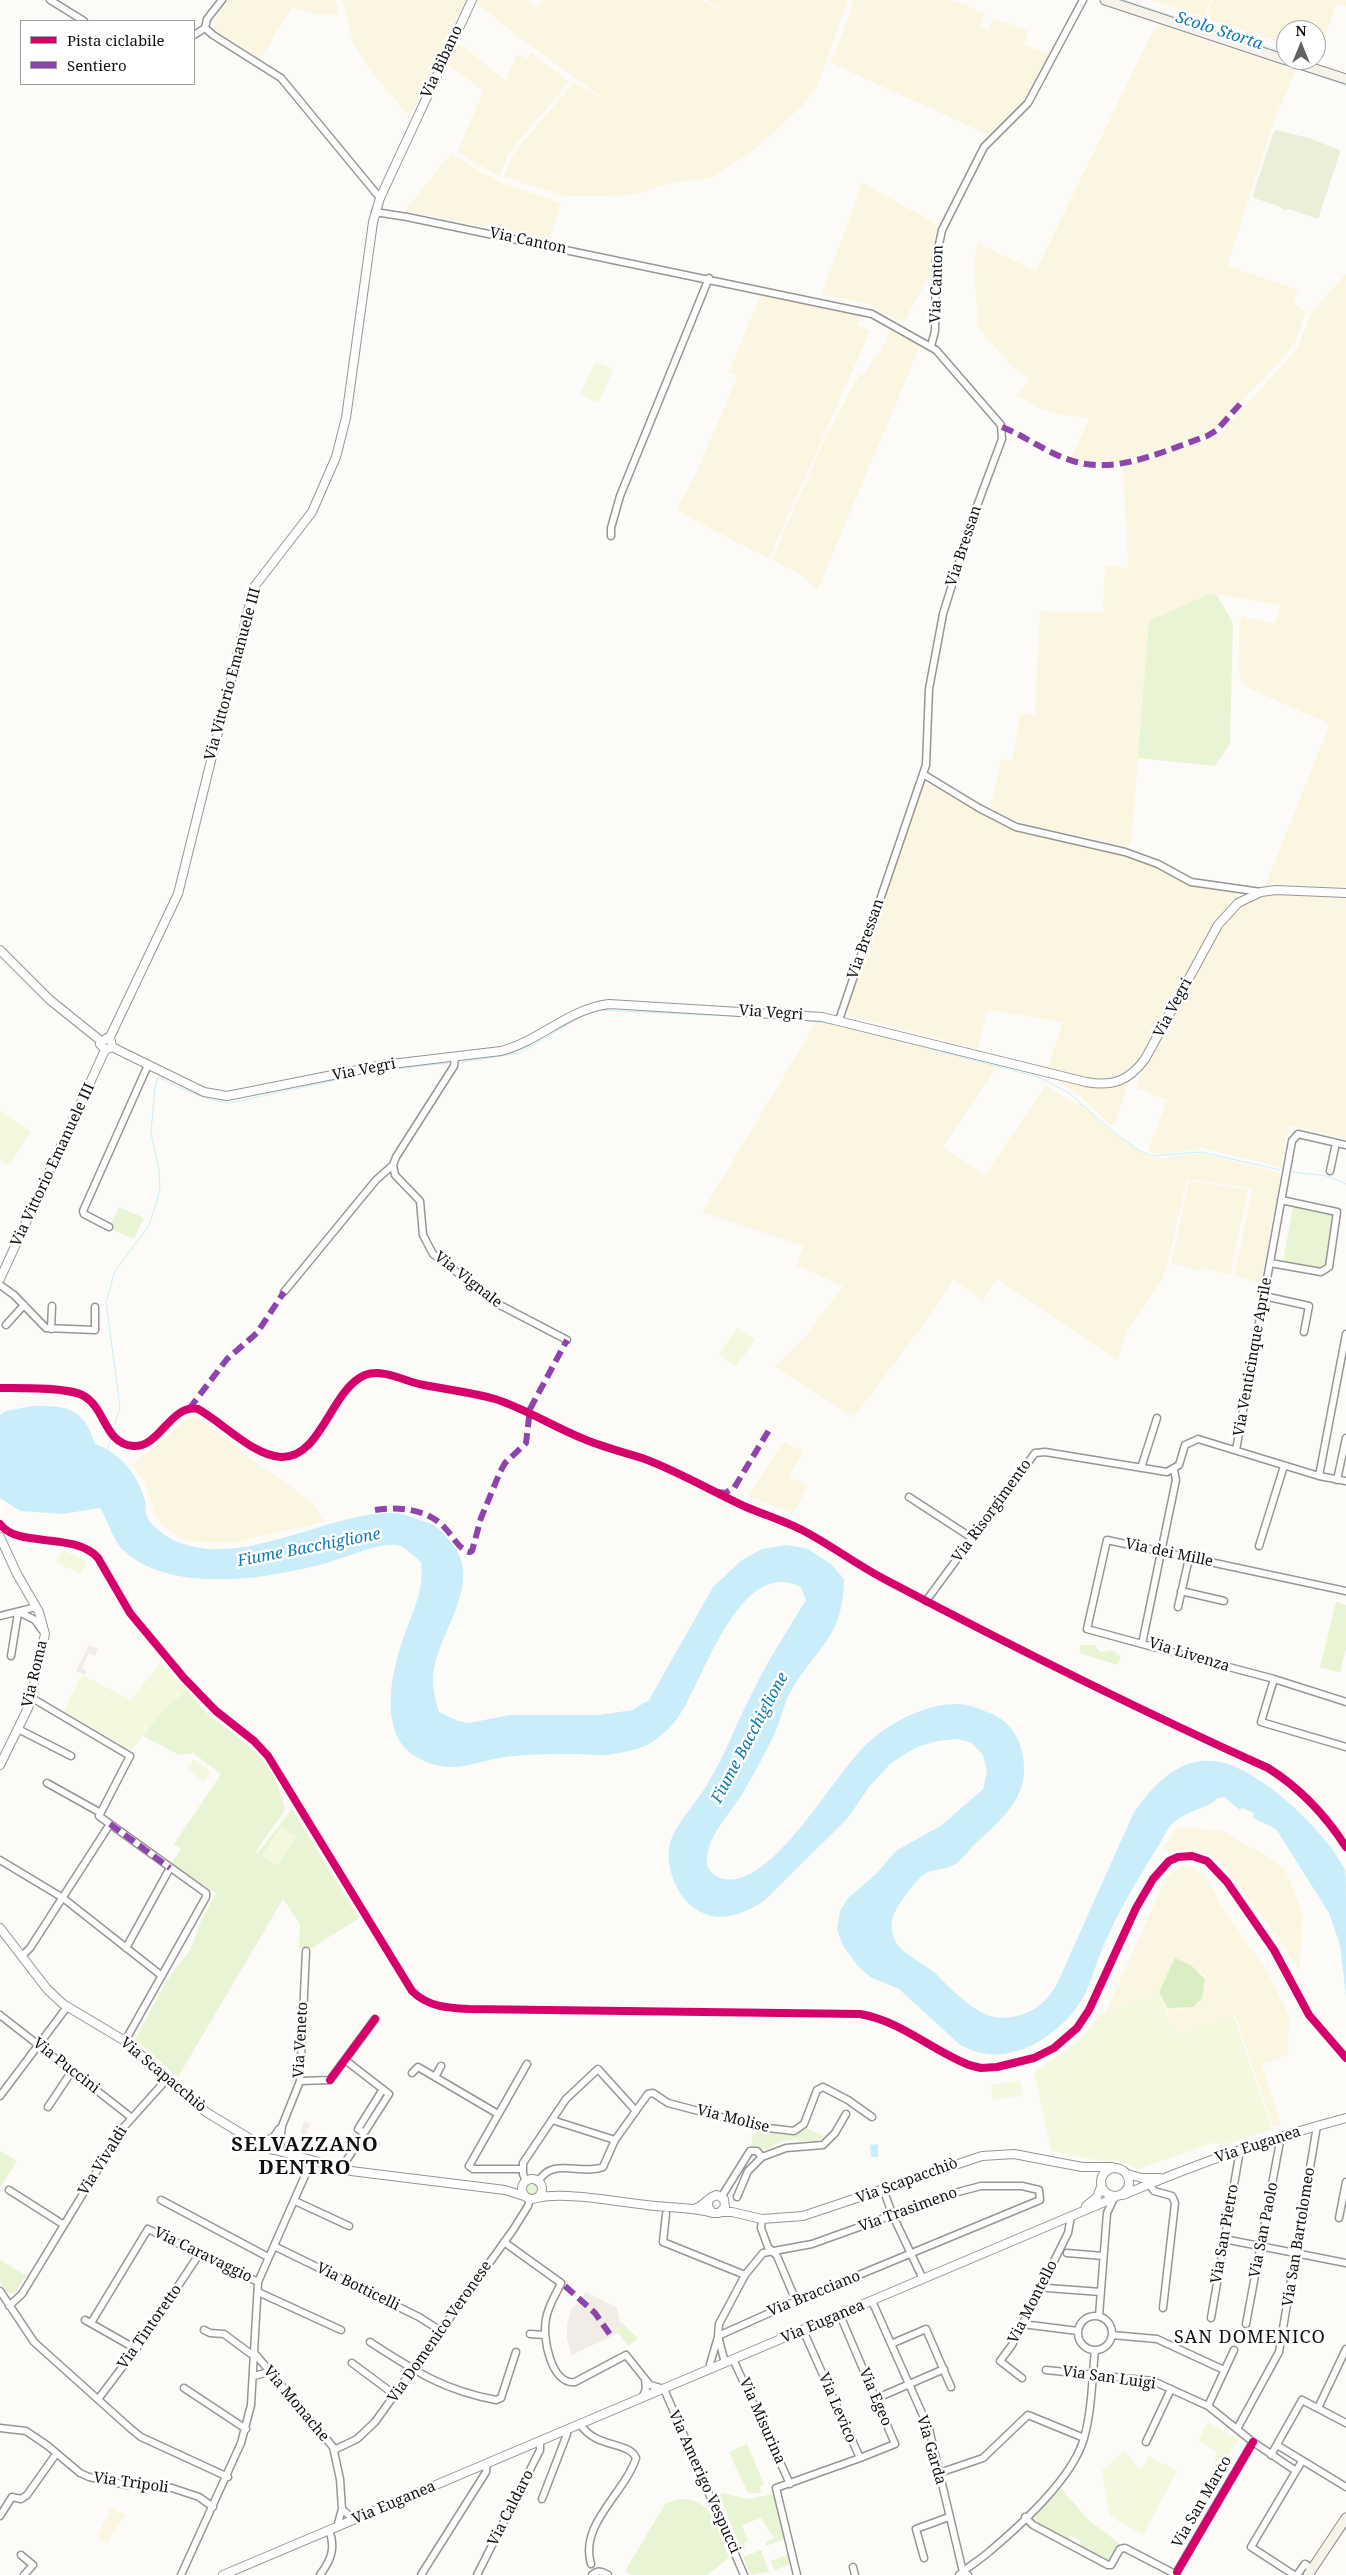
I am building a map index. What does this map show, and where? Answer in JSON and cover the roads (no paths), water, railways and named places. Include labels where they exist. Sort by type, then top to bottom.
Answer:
[{"type":"main road","points":[[1105,0],[1276,57]]},
{"type":"main road","points":[[1319,70],[1346,79]]},
{"type":"main road","points":[[1310,2572],[1346,2518]]},
{"type":"street","points":[[50,0],[82,20]]},
{"type":"street","points":[[195,34],[206,28],[208,19],[222,0]]},
{"type":"street","name":"Via Bibano","points":[[412,124],[472,0]]},
{"type":"street","name":"Via Canton","points":[[376,212],[407,216],[709,278],[872,314],[906,335],[931,346],[935,331],[937,246],[947,218],[984,147],[1028,103],[1083,0]]},
{"type":"street","points":[[206,28],[213,35],[281,78],[380,198]]},
{"type":"street","name":"Via Vittorio Emanuele III","points":[[0,1279],[178,894],[254,586],[312,512],[336,457],[346,418],[376,212],[380,198],[412,124]]},
{"type":"street","points":[[612,536],[611,528],[620,496],[709,278]]},
{"type":"street","name":"Via Bressan","points":[[838,1020],[923,774],[928,755],[930,674],[943,614],[974,514],[1003,434],[1001,424],[931,346]]},
{"type":"street","points":[[923,774],[979,808],[1016,827],[1124,852],[1158,864],[1191,882],[1261,892]]},
{"type":"street","name":"Via Vegri","points":[[0,950],[50,1000],[107,1044],[204,1092],[227,1096],[383,1065],[455,1057],[518,1046],[580,1010],[609,1004],[800,1014],[838,1020],[1086,1082],[1111,1084],[1130,1077],[1145,1059],[1210,939],[1227,912],[1238,903],[1261,892],[1296,890],[1346,893]]},
{"type":"street","points":[[284,1292],[382,1173],[393,1165],[454,1066],[455,1057]]},
{"type":"street","points":[[109,1227],[84,1214],[82,1211],[148,1065]]},
{"type":"street","name":"Via Venticinque Aprile","points":[[1236,1450],[1292,1141],[1298,1134],[1336,1142]]},
{"type":"street","points":[[1330,1171],[1336,1142],[1346,1145]]},
{"type":"street","name":"Via Vignale","points":[[393,1165],[398,1180],[416,1195],[420,1201],[423,1235],[433,1254],[498,1304],[568,1340]]},
{"type":"street","name":"Via Venticinque Aprile","points":[[1270,1263],[1321,1272],[1330,1267],[1336,1212],[1281,1200]]},
{"type":"street","points":[[0,1285],[24,1305],[43,1327],[51,1329],[96,1330],[96,1307]]},
{"type":"street","points":[[1264,1296],[1309,1306],[1304,1332]]},
{"type":"street","points":[[6,1325],[24,1305]]},
{"type":"street","points":[[51,1329],[52,1306]]},
{"type":"street","points":[[1318,1476],[1346,1334]]},
{"type":"street","points":[[1141,1468],[1157,1418]]},
{"type":"street","points":[[1338,1480],[1346,1438]]},
{"type":"street","points":[[1174,1470],[1179,1465],[1183,1449],[1190,1441],[1198,1439],[1318,1476],[1346,1481]]},
{"type":"street","name":"Via Risorgimento","points":[[926,1601],[1035,1453],[1045,1452],[1167,1472],[1174,1470]]},
{"type":"street","points":[[1259,1546],[1284,1466]]},
{"type":"street","name":"Via Livenza","points":[[1174,1470],[1176,1480],[1142,1644],[1274,1679],[1346,1702]]},
{"type":"street","points":[[909,1497],[972,1538]]},
{"type":"street","name":"Via Roma","points":[[0,1537],[41,1616],[45,1634],[32,1698],[0,1765]]},
{"type":"street","name":"Via dei Mille","points":[[1142,1644],[1087,1629],[1107,1540],[1346,1591]]},
{"type":"street","points":[[1178,1607],[1189,1558]]},
{"type":"street","points":[[1181,1591],[1224,1601]]},
{"type":"street","points":[[0,1618],[36,1607]]},
{"type":"street","points":[[19,1613],[29,1616],[41,1616]]},
{"type":"street","points":[[11,1656],[19,1613]]},
{"type":"street","points":[[29,1616],[45,1634]]},
{"type":"street","points":[[1274,1679],[1261,1722],[1346,1746]]},
{"type":"street","points":[[32,1698],[130,1756],[99,1812]]},
{"type":"street","points":[[18,1729],[71,1756]]},
{"type":"street","points":[[48,1783],[99,1812],[99,1816],[170,1868],[204,1890],[206,1897],[125,2041]]},
{"type":"street","points":[[23,1955],[30,1948],[110,1824]]},
{"type":"street","points":[[0,1860],[63,1898],[162,1976]]},
{"type":"street","points":[[126,1948],[170,1868]]},
{"type":"street","name":"Via Scapacchiò","points":[[0,1928],[23,1955],[47,1989],[67,2006],[125,2041],[206,2112],[272,2148],[311,2162],[341,2169],[505,2190],[530,2198],[557,2195],[667,2208],[696,2208],[713,2213]]},
{"type":"street","name":"Via Veneto","points":[[276,2140],[300,2081],[306,1952]]},
{"type":"street","points":[[0,2096],[67,2006]]},
{"type":"street","name":"Via Puccini","points":[[0,2016],[132,2118]]},
{"type":"street","points":[[300,2081],[330,2080],[375,2019]]},
{"type":"street","points":[[341,2169],[364,2133],[358,2129],[383,2089],[349,2063]]},
{"type":"street","points":[[522,2169],[470,2168],[470,2162],[527,2064]]},
{"type":"street","points":[[435,2077],[441,2066]]},
{"type":"street","points":[[412,2073],[418,2067],[498,2114]]},
{"type":"street","points":[[540,2184],[541,2193],[530,2198],[522,2189],[525,2182],[522,2169],[523,2163],[566,2099],[598,2069],[636,2110]]},
{"type":"street","points":[[48,2107],[72,2071]]},
{"type":"street","name":"Via Vivaldi","points":[[9,2306],[22,2294],[122,2128],[168,2079]]},
{"type":"street","name":"Via Molise","points":[[540,2184],[542,2175],[551,2169],[603,2167],[615,2140],[648,2094],[654,2093],[668,2103],[759,2127],[794,2131],[804,2124],[817,2090],[823,2087],[848,2100],[872,2117]]},
{"type":"street","points":[[737,2197],[748,2171],[762,2158],[786,2148],[823,2145],[835,2133],[846,2114]]},
{"type":"street","name":"Via Euganea","points":[[223,2575],[840,2315],[1079,2212],[1170,2175],[1240,2150],[1281,2136],[1346,2118]]},
{"type":"street","points":[[552,2120],[615,2140]]},
{"type":"street","name":"Via San Bartolomeo","points":[[1237,2428],[1278,2352],[1317,2126]]},
{"type":"street","name":"Via Scapacchiò","points":[[246,2135],[276,2140],[294,2155]]},
{"type":"street","name":"Via San Paolo","points":[[1246,2324],[1281,2136]]},
{"type":"street","points":[[272,2148],[269,2141],[276,2140]]},
{"type":"street","name":"Via San Pietro","points":[[1211,2318],[1240,2150]]},
{"type":"street","points":[[722,2196],[750,2151],[758,2151],[762,2158]]},
{"type":"street","name":"Via Scapacchiò","points":[[722,2212],[732,2212],[762,2219],[803,2216],[982,2156],[1014,2154],[1082,2167],[1112,2167]]},
{"type":"street","name":"Via Monache","points":[[311,2162],[258,2282],[255,2354],[325,2435],[334,2450],[340,2479],[342,2509],[337,2527]]},
{"type":"street","name":"Via Scapacchiò","points":[[1082,2167],[1098,2176],[1102,2186]]},
{"type":"street","name":"Via Euganea","points":[[1079,2212],[1097,2197],[1105,2172],[1112,2167],[1121,2168],[1127,2174],[1150,2178],[1170,2175]]},
{"type":"street","points":[[1123,2195],[1128,2182],[1127,2174]]},
{"type":"street","name":"Via Scapacchiò","points":[[505,2190],[534,2180],[557,2195]]},
{"type":"street","points":[[1339,2218],[1346,2182]]},
{"type":"street","points":[[1149,2184],[1154,2191],[1172,2196],[1175,2203],[1163,2308]]},
{"type":"street","name":"Via Trasimeno","points":[[770,2250],[812,2244],[954,2193],[981,2186],[1022,2186],[1038,2190],[1040,2200]]},
{"type":"street","points":[[1099,2316],[1107,2213],[1114,2198],[1106,2195],[1102,2186]]},
{"type":"street","points":[[1102,2186],[1107,2213]]},
{"type":"street","points":[[883,2189],[893,2216],[923,2279]]},
{"type":"street","points":[[9,2190],[64,2225]]},
{"type":"street","points":[[696,2208],[714,2196],[722,2196]]},
{"type":"street","points":[[722,2196],[732,2212]]},
{"type":"street","name":"Via Domenico Veronese","points":[[334,2450],[357,2439],[370,2427],[395,2395],[504,2242],[528,2206],[530,2198]]},
{"type":"street","points":[[161,2200],[268,2257]]},
{"type":"street","name":"Via Bracciano","points":[[718,2336],[796,2301],[1040,2200]]},
{"type":"street","points":[[294,2201],[349,2226]]},
{"type":"street","points":[[708,2201],[708,2207],[713,2213],[722,2212],[726,2204]]},
{"type":"street","points":[[1079,2212],[1101,2208],[1107,2213]]},
{"type":"street","points":[[666,2214],[663,2242],[745,2275]]},
{"type":"street","name":"Via Montello","points":[[1022,2378],[1000,2361],[1022,2324],[1068,2233],[1071,2216]]},
{"type":"street","points":[[762,2219],[762,2228],[770,2250],[777,2256],[796,2301]]},
{"type":"street","name":"Via Caravaggio","points":[[136,2349],[88,2322],[148,2229],[258,2282]]},
{"type":"street","points":[[1224,2239],[1346,2263]]},
{"type":"street","points":[[504,2242],[563,2284],[547,2312],[545,2335],[546,2345],[554,2367],[565,2381],[575,2382],[626,2355],[645,2380],[656,2388],[664,2389]]},
{"type":"street","name":"Via Botticelli","points":[[274,2246],[419,2317],[441,2331]]},
{"type":"street","points":[[712,2368],[710,2364],[722,2316],[745,2275],[758,2257],[770,2250]]},
{"type":"street","name":"Via Tintoretto","points":[[99,2398],[136,2349],[200,2253]]},
{"type":"street","points":[[1067,2254],[1103,2256]]},
{"type":"street","points":[[1047,2288],[1100,2292]]},
{"type":"street","points":[[0,2291],[34,2342],[141,2437],[228,2477]]},
{"type":"street","points":[[258,2292],[342,2330]]},
{"type":"street","name":"Via Garda","points":[[872,2301],[929,2429],[963,2574]]},
{"type":"street","name":"Via Egeo","points":[[840,2315],[895,2444],[860,2458]]},
{"type":"street","points":[[1099,2316],[1111,2325],[1112,2335],[1108,2344],[1095,2350],[1090,2349],[1081,2342],[1078,2332],[1087,2317],[1099,2316]]},
{"type":"street","points":[[1022,2324],[1078,2332]]},
{"type":"street","points":[[891,2344],[926,2329],[952,2388]]},
{"type":"street","points":[[181,2575],[228,2477],[246,2429],[252,2405],[255,2354],[251,2354],[224,2334],[210,2333],[204,2330]]},
{"type":"street","name":"Via Levico","points":[[790,2484],[860,2458],[803,2330]]},
{"type":"street","points":[[530,2334],[545,2335]]},
{"type":"street","points":[[1112,2335],[1156,2339],[1224,2370]]},
{"type":"street","points":[[718,2336],[725,2363]]},
{"type":"street","points":[[370,2342],[413,2370],[456,2391],[496,2400],[501,2398],[516,2352]]},
{"type":"street","points":[[1318,2408],[1346,2349]]},
{"type":"street","points":[[963,2574],[1025,2518],[1068,2474],[1084,2438],[1095,2350]]},
{"type":"street","points":[[1208,2406],[1234,2350]]},
{"type":"street","name":"Via Misurina","points":[[734,2359],[790,2484]]},
{"type":"street","points":[[352,2364],[395,2395]]},
{"type":"street","points":[[875,2399],[944,2369]]},
{"type":"street","name":"Via San Luigi","points":[[1046,2370],[1153,2381],[1208,2406],[1252,2442],[1296,2471]]},
{"type":"street","points":[[254,2376],[269,2372]]},
{"type":"street","points":[[642,2398],[646,2389],[645,2380]]},
{"type":"street","points":[[184,2388],[246,2429]]},
{"type":"street","name":"Via Amerigo Vespucci","points":[[664,2389],[744,2575]]},
{"type":"street","name":"Via San Luigi","points":[[1146,2442],[1171,2389]]},
{"type":"street","points":[[1271,2455],[1302,2400],[1346,2423]]},
{"type":"street","points":[[939,2473],[983,2458],[1028,2415],[1084,2438]]},
{"type":"street","points":[[580,2424],[591,2437],[599,2442],[626,2448],[634,2453],[636,2458],[631,2470],[595,2527],[590,2549],[591,2564]]},
{"type":"street","name":"Via Tripoli","points":[[0,2428],[26,2431],[80,2474],[128,2486],[152,2485],[172,2488],[199,2497],[213,2507]]},
{"type":"street","points":[[542,2499],[567,2434],[566,2430]]},
{"type":"street","name":"Via Caldaro","points":[[477,2575],[540,2450],[540,2441]]},
{"type":"street","name":"Via San Marco","points":[[1176,2575],[1252,2442]]},
{"type":"street","points":[[1277,2445],[1346,2488]]},
{"type":"street","points":[[0,2516],[12,2497],[21,2499],[27,2495],[56,2454]]},
{"type":"street","points":[[1302,2460],[1251,2547],[1296,2575],[1305,2564],[1310,2572]]},
{"type":"street","points":[[421,2575],[486,2472],[487,2464]]},
{"type":"street","points":[[790,2484],[776,2488],[797,2575]]},
{"type":"street","points":[[342,2509],[354,2520]]},
{"type":"street","points":[[924,2558],[916,2529],[949,2517]]},
{"type":"street","points":[[1025,2518],[1033,2525],[1108,2565],[1111,2564],[1120,2549],[1125,2548],[1176,2575]]},
{"type":"street","points":[[320,2575],[332,2552],[333,2545],[329,2530]]},
{"type":"street","points":[[20,2555],[33,2565],[24,2575]]},
{"type":"street","points":[[186,2566],[187,2575]]},
{"type":"street","points":[[853,2567],[855,2575]]},
{"type":"street","points":[[592,2575],[605,2573]]},
{"type":"water","name":"Fiume Bacchiglione","points":[[32,1406],[65,1408],[79,1416],[85,1422],[95,1444],[113,1453],[133,1474],[145,1501],[146,1514],[155,1528],[178,1542],[203,1548],[230,1549],[257,1544],[367,1515],[393,1513],[410,1516],[436,1527],[449,1540],[460,1556],[463,1573],[462,1590],[436,1662],[433,1679],[439,1712],[458,1721],[469,1723],[510,1715],[600,1715],[632,1710],[649,1700],[713,1587],[742,1560],[762,1549],[786,1545],[806,1548],[831,1564],[844,1579],[843,1599],[839,1614],[828,1639],[792,1689],[775,1733],[744,1791],[716,1831],[709,1849],[707,1862],[709,1869],[714,1874],[724,1879],[743,1877],[763,1865],[783,1847],[803,1824],[856,1755],[871,1740],[890,1726],[923,1710],[947,1704],[967,1705],[1000,1718],[1017,1738],[1024,1763],[1019,1794],[1007,1812],[960,1860],[951,1867],[926,1873],[918,1880],[896,1910],[892,1927],[893,1936],[901,1948],[935,1973],[978,2011],[999,2018],[1007,2018],[1029,2012],[1043,2002],[1056,1986],[1134,1812],[1149,1793],[1167,1776],[1188,1764],[1200,1761],[1213,1761],[1230,1765],[1269,1787],[1307,1820],[1336,1855],[1345,1870],[1346,1996],[1340,1945],[1329,1913],[1276,1829],[1253,1818],[1254,1813],[1242,1808],[1240,1810],[1224,1797],[1217,1798],[1214,1802],[1182,1816],[1168,1828],[1134,1886],[1107,1938],[1086,1992],[1079,2004],[1056,2030],[1026,2048],[1009,2053],[975,2052],[959,2044],[899,1989],[870,1977],[858,1966],[843,1946],[837,1929],[840,1911],[848,1898],[877,1873],[896,1851],[942,1825],[983,1789],[987,1771],[983,1755],[972,1743],[958,1739],[937,1741],[917,1747],[891,1763],[869,1787],[847,1819],[764,1901],[748,1910],[723,1917],[706,1914],[697,1910],[684,1899],[675,1883],[669,1865],[671,1840],[680,1823],[704,1790],[757,1683],[806,1600],[801,1587],[779,1582],[759,1589],[742,1605],[726,1626],[679,1716],[653,1742],[634,1750],[608,1755],[527,1755],[444,1767],[422,1760],[406,1749],[398,1738],[392,1719],[391,1692],[395,1665],[416,1604],[421,1580],[421,1562],[403,1547],[393,1545],[366,1550],[309,1567],[255,1577],[197,1578],[170,1574],[145,1565],[121,1548],[100,1508],[63,1514],[20,1511],[0,1498],[0,1415],[6,1411]]},
{"type":"water","points":[[878,2144],[878,2157],[871,2157],[870,2145]]},
{"type":"waterway","name":"Scolo Storta","points":[[1124,0],[1276,50]]},
{"type":"waterway","name":"Scolo Storta","points":[[1314,74],[1346,86]]},
{"type":"waterway","points":[[598,1010],[796,1019],[839,1025],[1038,1077],[1069,1093],[1112,1131],[1138,1150],[1152,1156],[1201,1152],[1280,1170]]},
{"type":"waterway","points":[[462,1062],[520,1053],[587,1013]]},
{"type":"waterway","points":[[108,1449],[120,1407],[106,1302],[115,1271],[148,1227],[157,1202],[160,1187],[159,1170],[151,1133],[155,1086],[158,1077],[202,1097],[230,1103],[378,1071],[448,1063]]},
{"type":"waterway","points":[[1293,1172],[1327,1176],[1346,1184]]},
{"type":"district","name":"SELVAZZANO DENTRO","points":[[305,2156]]},
{"type":"district","name":"SAN DOMENICO","points":[[1250,2338]]}]
